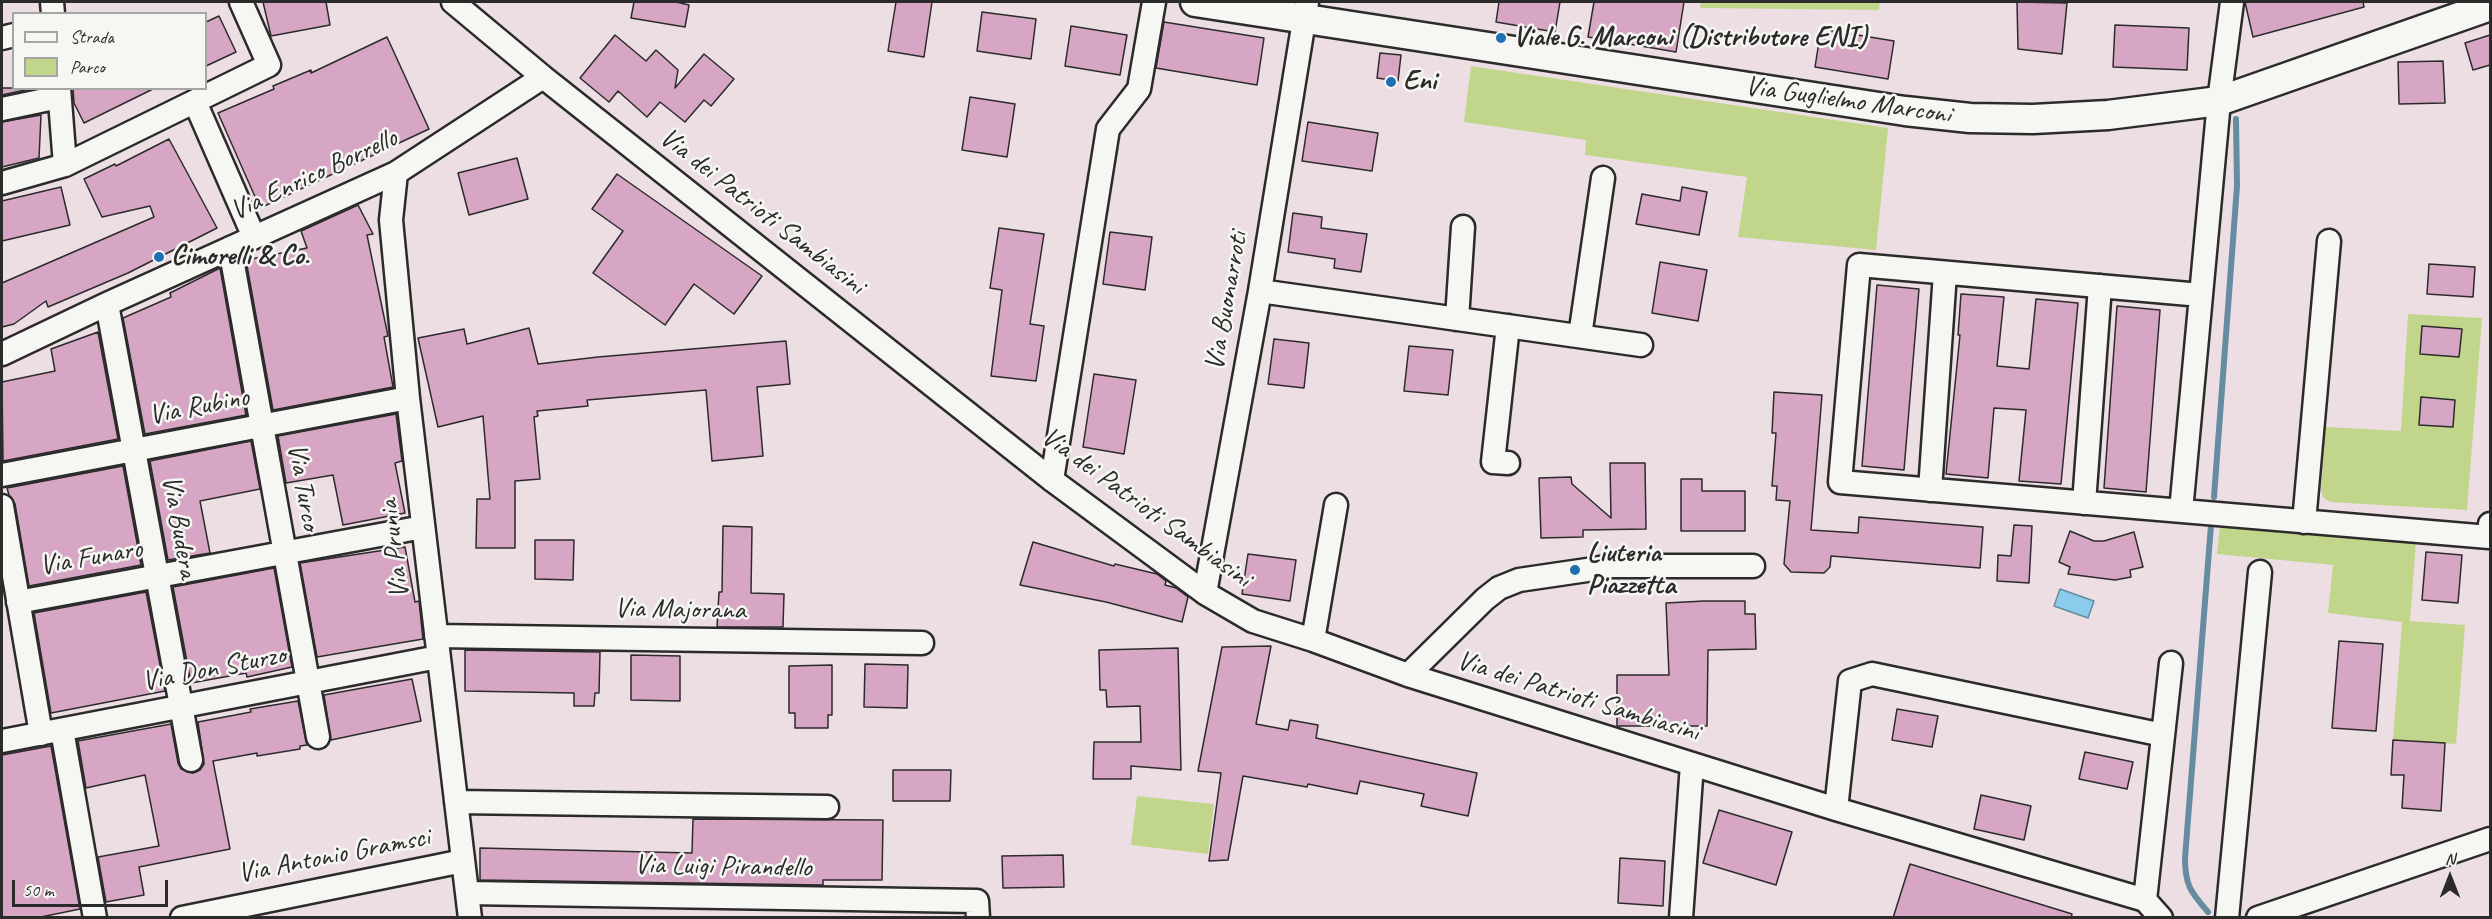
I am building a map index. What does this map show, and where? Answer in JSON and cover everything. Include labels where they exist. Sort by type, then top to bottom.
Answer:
[{"type":"main road","name":"Via Guglielmo Marconi","points":[[1195,2],[1305,10],[1905,111],[1970,118],[2108,115],[2219,101],[2490,6]]},
{"type":"street","points":[[2,183],[64,165],[269,65],[241,2]]},
{"type":"street","name":"Via dei Patrioti Sambiasini","points":[[453,2],[543,77],[1052,480],[1205,593],[1253,621],[1408,675],[1692,764],[2145,900]]},
{"type":"street","points":[[1052,480],[1108,129],[1139,89],[1154,2]]},
{"type":"street","points":[[2181,511],[2219,101],[2232,2]]},
{"type":"street","name":"Via Buonarroti","points":[[1205,593],[1260,291],[1305,10]]},
{"type":"street","name":"Via Enrico Borrello","points":[[2,354],[107,304],[396,174],[543,77]]},
{"type":"street","points":[[2,109],[59,93],[64,165]]},
{"type":"street","points":[[195,102],[254,237]]},
{"type":"street","name":"Via Prunia","points":[[396,174],[391,220],[408,398],[470,918]]},
{"type":"street","points":[[1580,336],[1603,178]]},
{"type":"street","points":[[1457,319],[1463,227]]},
{"type":"street","points":[[2304,522],[2329,241]]},
{"type":"street","name":"Via Turco","points":[[230,248],[318,737]]},
{"type":"street","points":[[2201,295],[1859,266],[1840,482],[2489,537],[2490,524]]},
{"type":"street","points":[[1930,490],[1945,273]]},
{"type":"street","points":[[2084,503],[2100,286]]},
{"type":"street","points":[[1260,291],[1641,345]]},
{"type":"street","name":"Via Budera","points":[[107,304],[191,760]]},
{"type":"street","points":[[1508,326],[1493,462],[1508,463]]},
{"type":"street","name":"Via Rubino","points":[[2,476],[408,398]]},
{"type":"street","points":[[1313,640],[1336,505]]},
{"type":"street","points":[[2,506],[18,602],[52,732],[95,918]]},
{"type":"street","name":"Via Funaro","points":[[18,602],[423,527]]},
{"type":"street","points":[[1408,675],[1485,599],[1499,588],[1519,580],[1612,566],[1753,566]]},
{"type":"street","points":[[2227,918],[2260,572]]},
{"type":"street","name":"Via Majorana","points":[[437,646],[922,644]]},
{"type":"street","name":"Via Don Sturzo","points":[[2,741],[308,682],[437,646]]},
{"type":"street","points":[[2161,918],[2145,900],[2171,663]]},
{"type":"street","points":[[1836,809],[1850,681],[1872,674],[2163,735]]},
{"type":"street","points":[[1681,918],[1692,764]]},
{"type":"street","points":[[456,802],[827,807]]},
{"type":"street","points":[[2258,918],[2490,839]]},
{"type":"street","name":"Via Antonio Gramsci","points":[[182,918],[463,861]]},
{"type":"street","name":"Via Luigi Pirandello","points":[[467,893],[840,908],[978,909]]},
{"type":"green space","points":[[1701,2],[1880,2],[1879,10],[1700,8]]},
{"type":"green space","points":[[1471,66],[1888,128],[1876,250],[1738,237],[1747,177],[1585,155],[1586,140],[1464,122]]},
{"type":"green space","points":[[2408,314],[2482,318],[2467,510],[2330,502],[2323,497],[2321,490],[2326,427],[2401,431]]},
{"type":"green space","points":[[2220,525],[2416,541],[2410,621],[2465,625],[2456,744],[2393,740],[2402,622],[2328,613],[2333,565],[2217,554]]},
{"type":"green space","points":[[1137,796],[1214,804],[1208,854],[1131,845]]},
{"type":"water","points":[[2060,589],[2094,601],[2088,618],[2054,606]]},
{"type":"building","points":[[263,2],[326,2],[330,25],[271,36]]},
{"type":"building","points":[[634,2],[676,2],[689,5],[685,27],[631,18]]},
{"type":"building","points":[[896,2],[932,2],[924,57],[888,51]]},
{"type":"building","points":[[1499,2],[1560,2],[1555,32],[1496,22]]},
{"type":"building","points":[[1594,2],[1684,2],[1676,52],[1588,37]]},
{"type":"building","points":[[2017,2],[2067,3],[2062,54],[2018,49]]},
{"type":"building","points":[[2245,2],[2363,2],[2364,7],[2253,37]]},
{"type":"building","points":[[982,12],[1036,19],[1031,59],[977,51]]},
{"type":"building","points":[[219,16],[236,52],[207,66],[207,22]]},
{"type":"building","points":[[1164,22],[1264,38],[1257,85],[1156,68]]},
{"type":"building","points":[[2115,25],[2189,28],[2187,70],[2113,67]]},
{"type":"building","points":[[1071,26],[1127,35],[1120,75],[1065,66]]},
{"type":"building","points":[[1821,29],[1894,41],[1888,79],[1815,67]]},
{"type":"building","points":[[615,35],[646,61],[656,50],[678,70],[675,88],[704,54],[734,79],[711,106],[704,100],[685,122],[660,102],[647,117],[618,91],[609,102],[580,78]]},
{"type":"building","points":[[2490,35],[2490,65],[2473,70],[2465,43]]},
{"type":"building","points":[[387,37],[429,129],[260,208],[218,113],[274,89],[273,86],[311,70],[311,73]]},
{"type":"building","points":[[1380,53],[1401,55],[1398,81],[1377,78]]},
{"type":"building","points":[[2443,61],[2445,103],[2399,104],[2398,62]]},
{"type":"building","points":[[2,88],[25,90],[2,95]]},
{"type":"building","points":[[73,90],[151,90],[84,123],[74,103]]},
{"type":"building","points":[[970,97],[1015,104],[1007,157],[962,150]]},
{"type":"building","points":[[41,115],[39,158],[2,167],[2,122]]},
{"type":"building","points":[[1308,122],[1378,133],[1372,171],[1302,161]]},
{"type":"building","points":[[169,139],[217,228],[128,273],[48,307],[46,301],[14,324],[2,327],[2,283],[154,217],[150,206],[102,217],[84,179],[115,164],[116,166]]},
{"type":"building","points":[[517,158],[528,199],[469,215],[458,173]]},
{"type":"building","points":[[617,174],[762,276],[734,314],[694,284],[665,325],[593,273],[623,231],[592,209]]},
{"type":"building","points":[[61,187],[70,225],[2,241],[2,201]]},
{"type":"building","points":[[1682,187],[1707,192],[1699,235],[1636,224],[1642,194],[1680,201]]},
{"type":"building","points":[[358,205],[373,234],[367,235],[388,336],[384,337],[393,387],[273,410],[246,260],[307,248],[301,231]]},
{"type":"building","points":[[1293,213],[1322,217],[1321,228],[1367,234],[1361,272],[1334,268],[1335,259],[1288,252]]},
{"type":"building","points":[[999,228],[1044,234],[1030,324],[1044,326],[1036,381],[991,376],[1002,290],[990,288]]},
{"type":"building","points":[[1110,232],[1152,237],[1145,290],[1103,284]]},
{"type":"building","points":[[1660,262],[1707,270],[1698,321],[1652,313]]},
{"type":"building","points":[[2429,264],[2475,267],[2473,297],[2427,294]]},
{"type":"building","points":[[220,268],[246,415],[145,434],[123,318],[171,297],[170,293]]},
{"type":"building","points":[[1877,285],[1919,289],[1904,470],[1862,466]]},
{"type":"building","points":[[1961,294],[2004,297],[1997,366],[2029,369],[2036,299],[2078,303],[2061,484],[2019,481],[2026,410],[1994,408],[1988,478],[1946,474],[1960,335],[1958,335]]},
{"type":"building","points":[[2117,306],[2160,310],[2146,492],[2104,488]]},
{"type":"building","points":[[2422,326],[2462,329],[2459,357],[2420,354]]},
{"type":"building","points":[[529,328],[538,364],[786,341],[790,384],[757,387],[763,456],[712,461],[706,390],[587,400],[588,406],[537,411],[538,416],[534,417],[540,479],[515,481],[515,548],[476,548],[477,499],[490,499],[483,416],[438,427],[418,338],[464,329],[467,344]]},
{"type":"building","points":[[98,332],[118,439],[3,461],[2,382],[55,371],[51,349]]},
{"type":"building","points":[[1274,339],[1309,343],[1304,388],[1268,384]]},
{"type":"building","points":[[1409,346],[1453,350],[1448,395],[1404,391]]},
{"type":"building","points":[[1094,374],[1136,380],[1124,454],[1083,447]]},
{"type":"building","points":[[1774,392],[1822,395],[1811,530],[1858,533],[1859,517],[1983,527],[1980,568],[1831,556],[1830,567],[1824,573],[1791,572],[1784,564],[1790,501],[1776,500],[1777,486],[1772,486],[1776,433],[1772,433]]},
{"type":"building","points":[[2421,397],[2455,400],[2453,427],[2419,425]]},
{"type":"building","points":[[396,414],[402,461],[395,463],[405,513],[343,525],[333,475],[286,483],[278,436]]},
{"type":"building","points":[[251,441],[260,489],[200,501],[210,553],[168,560],[150,461]]},
{"type":"building","points":[[1610,463],[1645,463],[1646,529],[1583,530],[1583,537],[1541,538],[1539,478],[1571,477],[1572,484],[1611,518]]},
{"type":"building","points":[[123,466],[141,565],[29,586],[15,504],[7,488]]},
{"type":"building","points":[[1681,479],[1702,479],[1702,491],[1745,491],[1745,531],[1681,531]]},
{"type":"building","points":[[2014,525],[2032,526],[2029,583],[1997,581],[1998,555],[2011,556]]},
{"type":"building","points":[[723,526],[752,527],[751,593],[784,594],[783,627],[717,627],[719,592],[722,592]]},
{"type":"building","points":[[2070,531],[2094,541],[2104,541],[2134,532],[2143,567],[2130,570],[2131,577],[2115,580],[2068,574],[2070,567],[2059,562]]},
{"type":"building","points":[[535,540],[574,540],[573,580],[535,579]]},
{"type":"building","points":[[1033,542],[1114,566],[1115,564],[1157,574],[1166,581],[1165,585],[1176,588],[1188,597],[1182,622],[1106,602],[1020,585]]},
{"type":"building","points":[[405,547],[415,602],[419,601],[423,639],[317,657],[300,563]]},
{"type":"building","points":[[2426,552],[2462,555],[2458,603],[2422,600]]},
{"type":"building","points":[[1248,554],[1296,560],[1290,601],[1242,594]]},
{"type":"building","points":[[274,568],[292,667],[247,677],[246,673],[191,683],[173,587]]},
{"type":"building","points":[[146,592],[165,691],[51,713],[34,613]]},
{"type":"building","points":[[1745,601],[1745,614],[1755,614],[1756,649],[1708,650],[1707,726],[1617,726],[1617,675],[1669,675],[1666,603]]},
{"type":"building","points":[[2339,641],[2383,644],[2376,731],[2332,728]]},
{"type":"building","points":[[1271,646],[1256,724],[1288,730],[1290,720],[1318,725],[1316,738],[1477,773],[1468,816],[1421,806],[1424,794],[1360,781],[1357,794],[1308,784],[1307,787],[1243,776],[1228,860],[1209,861],[1221,773],[1198,771],[1222,647]]},
{"type":"building","points":[[1178,648],[1181,770],[1131,766],[1131,779],[1093,779],[1094,742],[1141,742],[1140,706],[1107,707],[1106,690],[1100,690],[1099,650]]},
{"type":"building","points":[[465,650],[600,652],[599,693],[595,693],[594,706],[574,706],[574,693],[465,691]]},
{"type":"building","points":[[631,655],[680,656],[680,701],[631,700]]},
{"type":"building","points":[[865,664],[908,665],[907,708],[864,707]]},
{"type":"building","points":[[832,665],[832,715],[828,715],[828,728],[795,728],[795,713],[789,713],[789,666]]},
{"type":"building","points":[[412,679],[421,721],[331,740],[324,695]]},
{"type":"building","points":[[298,701],[307,745],[300,746],[300,749],[257,756],[257,753],[213,761],[230,849],[139,867],[144,895],[106,902],[98,857],[159,846],[145,775],[86,788],[78,741],[171,724],[178,763],[181,769],[193,773],[200,770],[204,764],[198,722],[251,712],[250,709]]},
{"type":"building","points":[[1897,709],[1938,716],[1932,747],[1892,740]]},
{"type":"building","points":[[2393,740],[2445,743],[2441,811],[2402,808],[2404,775],[2391,775]]},
{"type":"building","points":[[51,746],[80,909],[36,918],[2,918],[2,755]]},
{"type":"building","points":[[2085,752],[2133,762],[2127,789],[2079,779]]},
{"type":"building","points":[[893,770],[951,770],[950,801],[893,801]]},
{"type":"building","points":[[1981,795],[2031,806],[2024,840],[1974,829]]},
{"type":"building","points":[[1719,810],[1792,832],[1776,885],[1703,863]]},
{"type":"building","points":[[693,819],[883,820],[882,880],[823,880],[823,885],[480,880],[480,848],[692,853]]},
{"type":"building","points":[[1063,855],[1064,887],[1003,888],[1002,856]]},
{"type":"building","points":[[1620,858],[1665,861],[1663,906],[1618,903]]},
{"type":"building","points":[[1910,864],[2072,914],[2071,918],[1893,918]]},
{"type":"waterway","points":[[2214,497],[2237,186],[2236,119]]},
{"type":"waterway","points":[[2208,912],[2190,888],[2186,875],[2185,858],[2211,525]]},
{"type":"place","name":"Viale G. Marconi (Distributore ENI)","points":[[1501,38]]},
{"type":"place","name":"Eni","points":[[1391,82]]},
{"type":"place","name":"Cimorelli & Co.","points":[[159,257]]},
{"type":"place","name":"Liuteria Piazzetta","points":[[1575,570]]}]
